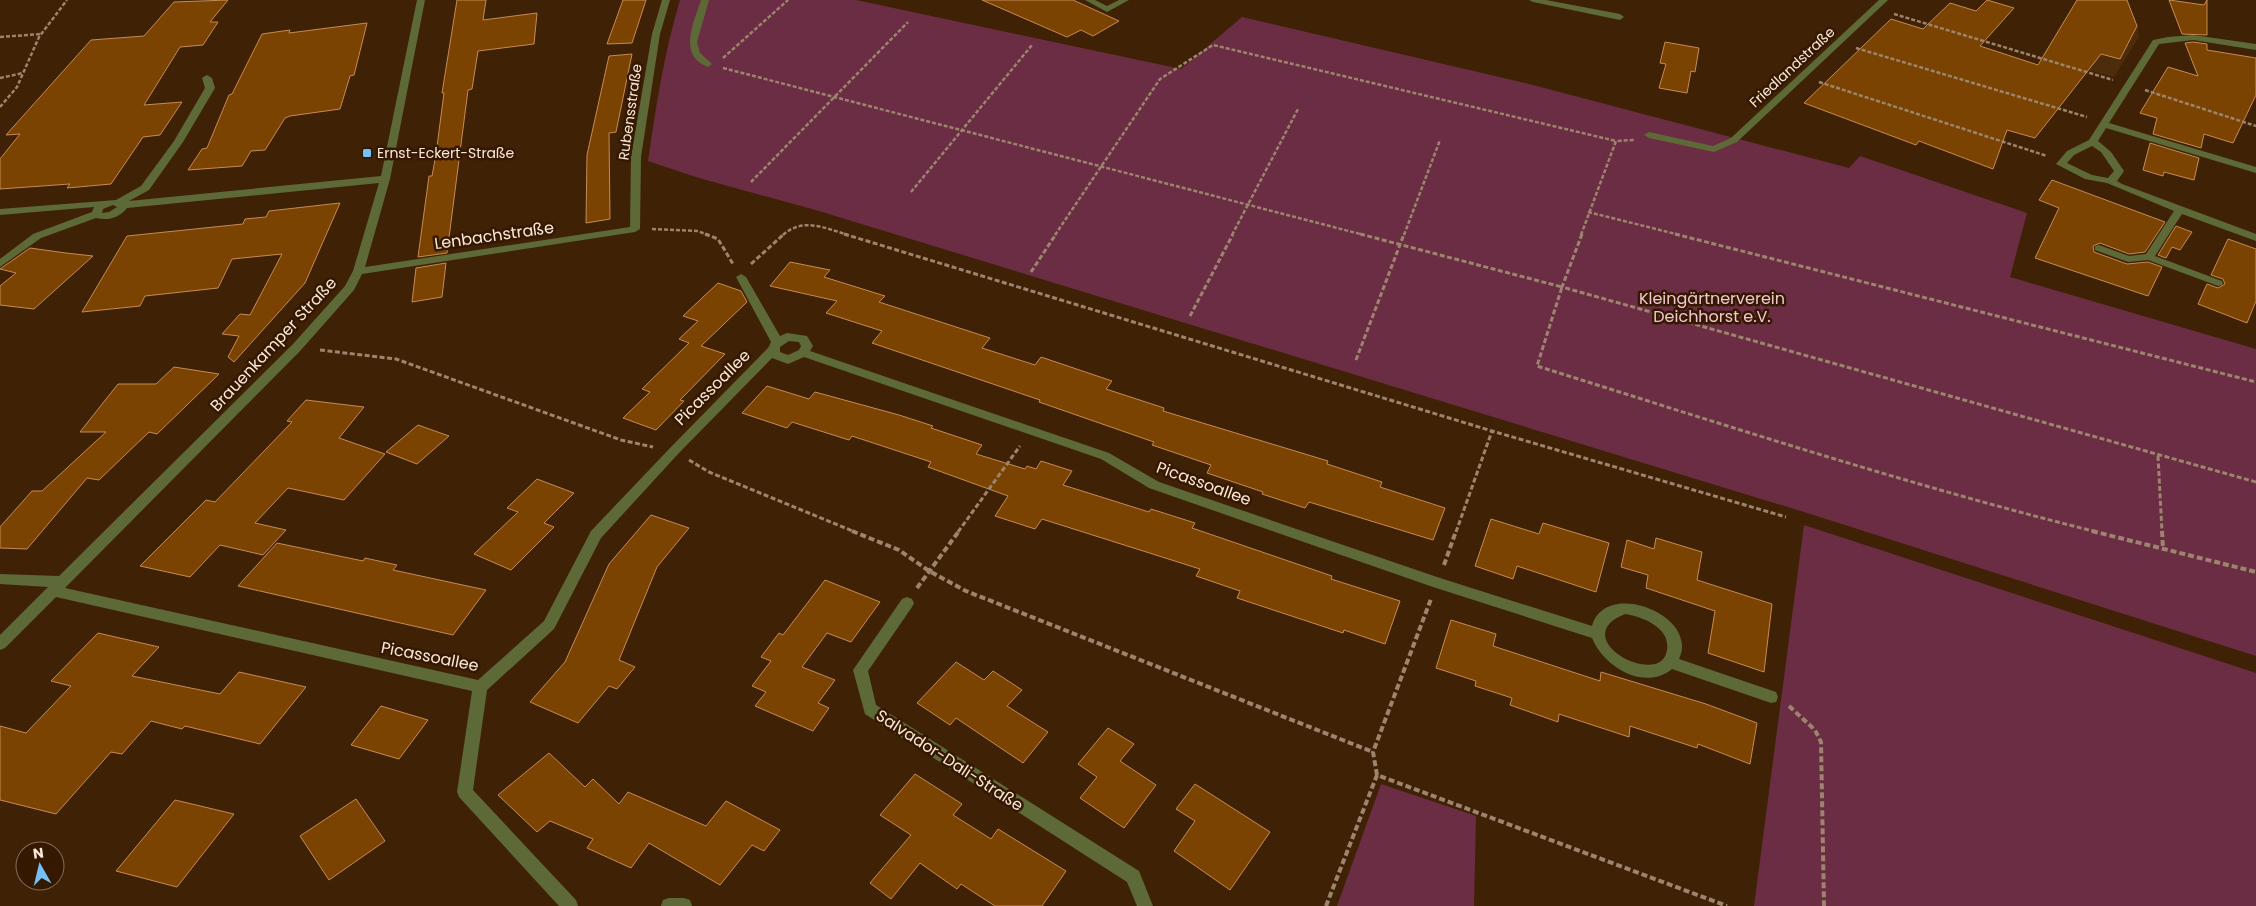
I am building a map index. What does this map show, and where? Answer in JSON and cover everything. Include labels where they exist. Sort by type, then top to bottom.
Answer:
[{"type":"street","name":"Brauenkamper Straße","points":[[0,644],[297,348],[350,288],[358,271],[385,179],[421,0]]},
{"type":"street","name":"Rubensstraße","points":[[635,229],[636,157],[656,34],[666,0]]},
{"type":"street","points":[[705,0],[693,42],[696,54],[711,65]]},
{"type":"street","points":[[1089,0],[1107,9],[1125,0]]},
{"type":"street","points":[[1533,0],[1620,17]]},
{"type":"street","name":"Friedlandstraße","points":[[1649,135],[1714,149],[1734,140],[1884,0]]},
{"type":"street","points":[[2093,142],[2098,144],[2110,156],[2119,171],[2117,176],[2110,181],[2104,182],[2074,172],[2061,164],[2076,148],[2093,142],[2156,42],[2173,37],[2201,38],[2256,47]]},
{"type":"street","points":[[0,264],[37,236],[96,214],[100,207],[119,203],[145,188],[178,142],[210,88],[207,78]]},
{"type":"street","points":[[2106,124],[2256,170]]},
{"type":"street","points":[[0,212],[385,179]]},
{"type":"street","points":[[2110,181],[2118,186],[2256,238]]},
{"type":"street","points":[[2149,257],[2180,210]]},
{"type":"street","name":"Lenbachstraße","points":[[358,271],[635,229]]},
{"type":"street","points":[[2098,248],[2128,259],[2149,257],[2218,283]]},
{"type":"street","points":[[740,276],[775,347],[787,337],[799,337],[806,342],[804,353]]},
{"type":"street","name":"Picassoallee","points":[[775,347],[777,358],[788,360],[804,353],[1030,432],[1105,456],[1154,485],[1438,583],[1597,634]]},
{"type":"street","name":"Picassoallee","points":[[0,578],[57,587],[480,687],[549,625],[596,535],[775,347]]},
{"type":"street","name":"Salvador-Dali-Straße","points":[[907,603],[860,670],[870,709],[1133,877],[1146,906]]},
{"type":"street","points":[[1625,608],[1638,610],[1662,622],[1671,632],[1675,643],[1675,653],[1670,662],[1663,668],[1652,671],[1628,668],[1606,653],[1597,634],[1598,624],[1604,616],[1613,610],[1625,608]]},
{"type":"street","points":[[1670,662],[1771,697]]},
{"type":"street","points":[[480,687],[465,792],[570,906]]},
{"type":"street","points":[[669,906],[684,906]]},
{"type":"path","points":[[0,107],[17,88],[41,34],[67,0]]},
{"type":"path","points":[[711,65],[788,0]]},
{"type":"path","points":[[1875,8],[1978,41],[2128,84],[2256,126]]},
{"type":"path","points":[[751,182],[832,97],[908,22]]},
{"type":"path","points":[[0,37],[41,34]]},
{"type":"path","points":[[1838,43],[2106,124]]},
{"type":"path","points":[[1031,272],[1099,167],[1160,79],[1213,44],[1616,141],[1630,142],[1649,135]]},
{"type":"path","points":[[911,192],[1032,45]]},
{"type":"path","points":[[711,65],[1562,287],[2256,482]]},
{"type":"path","points":[[0,78],[23,73]]},
{"type":"path","points":[[1802,76],[2062,162]]},
{"type":"path","points":[[1190,316],[1298,109]]},
{"type":"path","points":[[1356,360],[1440,140]]},
{"type":"path","points":[[1616,141],[1588,212],[1536,366],[1747,432],[2037,517],[2256,572]]},
{"type":"path","points":[[1588,212],[2256,382]]},
{"type":"path","points":[[635,229],[689,230],[718,238],[740,276],[791,228],[810,224],[1786,518]]},
{"type":"path","points":[[297,348],[396,359],[621,440],[674,451],[709,472],[898,550],[929,571],[966,591],[1373,752]]},
{"type":"path","points":[[1326,906],[1377,775],[1373,752],[1438,583],[1492,431]]},
{"type":"path","points":[[907,603],[1030,432]]},
{"type":"path","points":[[2158,456],[2163,549]]},
{"type":"path","points":[[1771,697],[1790,706],[1815,730],[1821,742],[1824,906]]},
{"type":"path","points":[[1377,775],[1727,906]]},
{"type":"shaded area","points":[[2086,15],[2137,23],[2139,37],[2114,77],[2041,58],[2067,19]]},
{"type":"green space","name":"Kleingärtnerverein Deichhorst e.V.","points":[[680,0],[856,0],[1181,69],[1242,17],[1529,84],[1849,168],[1860,156],[2027,213],[2010,277],[2256,349],[2256,656],[1804,512],[819,211],[699,178],[648,161],[657,100]]},
{"type":"green space","points":[[1804,525],[2256,673],[2256,906],[1754,906]]},
{"type":"green space","points":[[1381,784],[1476,816],[1474,906],[1337,906]]},
{"type":"building","points":[[228,0],[210,22],[218,22],[203,45],[180,47],[144,105],[182,102],[160,135],[143,137],[111,184],[67,188],[70,184],[0,189],[0,159],[20,134],[6,135],[91,40],[144,36],[174,2]]},
{"type":"building","points":[[457,0],[486,0],[483,20],[537,13],[534,44],[478,51],[472,89],[468,90],[447,253],[418,257],[429,176],[432,176],[436,154],[444,93],[442,93]]},
{"type":"building","points":[[623,0],[646,0],[632,43],[607,44]]},
{"type":"building","points":[[982,0],[1073,0],[1119,21],[1093,36],[1081,30],[1067,37]]},
{"type":"building","points":[[1987,0],[2014,8],[1980,46],[2038,65],[2077,0],[2127,0],[2137,26],[2120,59],[2101,54],[2035,138],[2007,130],[1993,169],[1919,141],[1916,145],[1804,103],[1891,19],[1923,29],[1950,3],[1976,11]]},
{"type":"building","points":[[2169,0],[2204,5],[2207,0],[2207,35],[2182,34]]},
{"type":"building","points":[[367,23],[354,75],[350,76],[340,109],[285,118],[265,150],[251,151],[242,166],[188,170],[202,149],[207,148],[229,95],[232,94],[262,34],[290,30],[289,33]]},
{"type":"building","points":[[1665,42],[1699,48],[1695,72],[1691,71],[1687,93],[1659,88],[1666,64],[1660,63]]},
{"type":"building","points":[[2185,43],[2207,44],[2207,50],[2256,58],[2256,95],[2233,143],[2204,134],[2201,148],[2153,134],[2157,118],[2140,113],[2168,67],[2198,76]]},
{"type":"building","points":[[632,54],[616,132],[609,133],[610,219],[586,223],[587,155],[609,56]]},
{"type":"building","points":[[2150,143],[2199,158],[2194,180],[2164,172],[2163,176],[2143,170]]},
{"type":"building","points":[[2052,180],[2165,222],[2145,252],[2129,254],[2100,243],[2093,246],[2094,252],[2127,264],[2148,262],[2162,267],[2148,296],[2035,258],[2059,208],[2039,200]]},
{"type":"building","points":[[340,203],[305,283],[234,362],[228,357],[239,336],[222,334],[240,314],[250,315],[282,254],[232,259],[218,288],[145,296],[140,306],[82,312],[127,236],[243,224],[245,219],[266,217],[269,211]]},
{"type":"building","points":[[2176,226],[2192,232],[2180,250],[2172,247],[2166,258],[2158,255]]},
{"type":"building","points":[[2228,239],[2256,249],[2256,301],[2247,323],[2198,304],[2207,284],[2218,288],[2225,284],[2223,279],[2211,275]]},
{"type":"building","points":[[30,248],[93,256],[34,309],[0,305],[0,286],[16,273],[0,269]]},
{"type":"building","points":[[790,262],[830,270],[824,277],[885,296],[879,302],[990,338],[982,348],[1035,365],[1041,357],[1112,381],[1106,389],[1164,408],[1163,411],[1328,461],[1327,464],[1382,482],[1380,487],[1445,508],[1433,540],[1309,502],[1305,508],[1262,494],[1263,492],[1207,473],[1211,465],[1152,445],[1154,442],[1039,402],[1040,400],[872,343],[882,331],[826,313],[837,301],[770,286]]},
{"type":"building","points":[[446,263],[442,297],[412,302],[416,268]]},
{"type":"building","points":[[718,283],[741,291],[747,302],[701,346],[725,354],[680,400],[684,401],[656,430],[623,418],[650,392],[642,389],[689,343],[679,339],[698,321],[683,316]]},
{"type":"building","points":[[174,367],[219,374],[157,434],[149,432],[99,480],[87,478],[27,549],[0,548],[0,527],[32,491],[42,491],[106,432],[80,432],[118,384],[156,384]]},
{"type":"building","points":[[767,386],[809,399],[815,392],[899,415],[982,445],[976,454],[1025,469],[1027,466],[1036,469],[1041,461],[1072,471],[1063,485],[1149,512],[1151,509],[1195,523],[1192,528],[1332,576],[1331,579],[1400,601],[1385,644],[1344,630],[1343,633],[1237,598],[1240,591],[1196,576],[1200,569],[1042,519],[1035,529],[995,516],[1008,496],[928,467],[931,462],[852,436],[849,440],[792,422],[787,428],[742,413]]},
{"type":"building","points":[[306,400],[364,407],[339,438],[385,454],[344,500],[288,488],[255,523],[286,530],[263,555],[220,545],[190,577],[140,566],[206,500],[215,502],[292,422],[287,421]]},
{"type":"building","points":[[418,425],[449,436],[417,464],[386,452]]},
{"type":"building","points":[[537,479],[574,493],[544,523],[554,527],[511,570],[474,554],[518,512],[507,508]]},
{"type":"building","points":[[651,515],[689,528],[657,567],[619,660],[635,667],[617,689],[609,686],[578,723],[530,702],[565,662],[609,564]]},
{"type":"building","points":[[1491,519],[1539,534],[1543,523],[1609,543],[1596,592],[1517,566],[1513,579],[1475,566]]},
{"type":"building","points":[[1656,538],[1702,552],[1697,580],[1772,604],[1764,672],[1708,653],[1715,611],[1646,588],[1648,575],[1621,567],[1627,540],[1654,549]]},
{"type":"building","points":[[277,543],[363,561],[365,558],[397,565],[393,570],[486,590],[453,635],[238,586]]},
{"type":"building","points":[[825,580],[880,602],[851,642],[827,633],[802,667],[835,680],[818,703],[829,708],[813,731],[755,706],[766,692],[752,686],[771,661],[761,657],[779,633],[783,635]]},
{"type":"building","points":[[1451,620],[1496,634],[1493,646],[1600,681],[1601,672],[1706,704],[1757,723],[1750,764],[1698,744],[1697,748],[1630,726],[1629,737],[1559,714],[1558,722],[1510,705],[1512,698],[1475,686],[1476,681],[1436,668]]},
{"type":"building","points":[[98,633],[159,647],[132,676],[220,694],[239,672],[306,687],[260,744],[185,726],[182,729],[151,721],[122,754],[111,752],[56,814],[0,800],[0,726],[26,733],[71,686],[51,681]]},
{"type":"building","points":[[956,662],[984,680],[993,671],[1022,690],[1007,706],[1048,732],[1023,763],[956,718],[950,725],[917,703]]},
{"type":"building","points":[[381,706],[428,720],[399,759],[351,745]]},
{"type":"building","points":[[1108,728],[1134,744],[1120,761],[1156,785],[1124,828],[1080,798],[1097,777],[1078,764]]},
{"type":"building","points":[[549,753],[585,787],[593,779],[619,804],[628,792],[706,826],[726,801],[780,830],[764,851],[752,845],[720,885],[649,843],[631,868],[587,848],[593,839],[550,821],[537,832],[498,795]]},
{"type":"building","points":[[915,774],[962,804],[953,815],[991,839],[998,829],[1066,871],[1042,906],[995,906],[961,884],[957,889],[920,863],[891,899],[870,883],[911,835],[880,815]]},
{"type":"building","points":[[1195,784],[1270,832],[1230,890],[1174,851],[1195,821],[1176,809]]},
{"type":"building","points":[[356,799],[385,841],[329,880],[300,836]]},
{"type":"building","points":[[175,800],[234,814],[177,887],[116,871]]},
{"type":"place","name":"Ernst-Eckert-Straße","points":[[367,153]]}]
